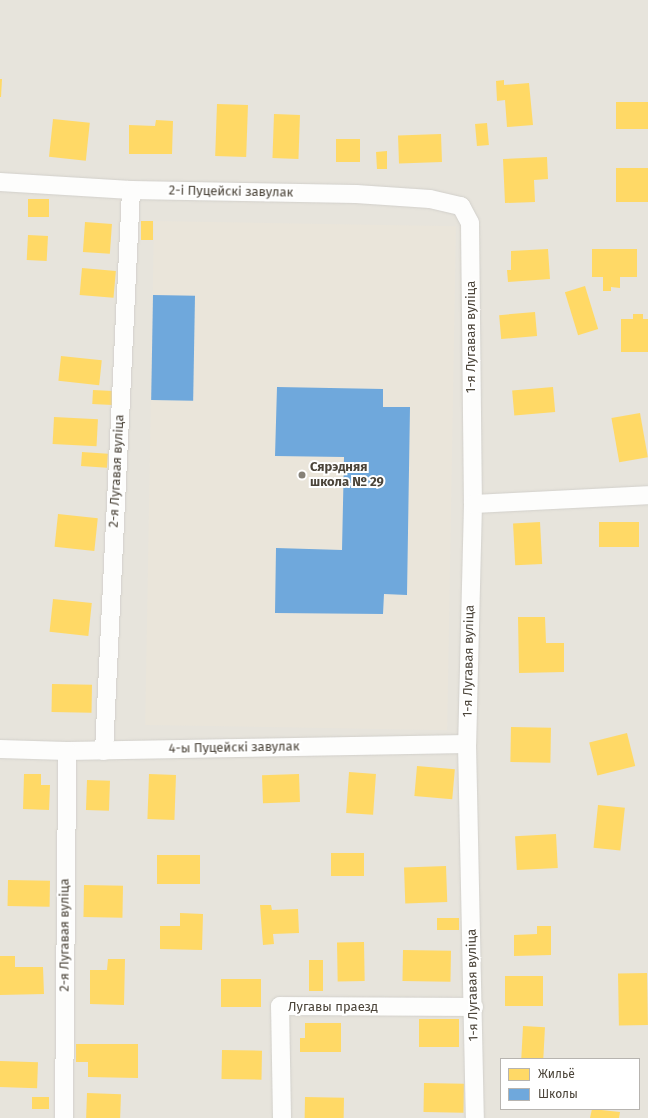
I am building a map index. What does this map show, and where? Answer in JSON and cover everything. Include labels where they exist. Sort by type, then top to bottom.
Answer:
[{"type":"street","name":"2-і Пуцейскі завулак","points":[[0,182],[131,190],[356,194],[430,199],[461,206]]},
{"type":"street","name":"2-я Лугавая вуліца","points":[[104,751],[131,190]]},
{"type":"street","name":"1-я Лугавая вуліца","points":[[461,206],[470,223],[473,504],[467,744],[474,1007],[475,1118]]},
{"type":"street","points":[[473,504],[648,495]]},
{"type":"street","name":"4-ы Пуцейскі завулак","points":[[0,749],[104,751],[467,744]]},
{"type":"street","name":"2-я Лугавая вуліца","points":[[64,1118],[67,751]]},
{"type":"street","name":"Лугавы праезд","points":[[282,1118],[280,1006],[474,1007]]},
{"type":"shaded area","points":[[0,0],[648,0],[648,1118],[0,1118]]},
{"type":"shaded area","name":"Сярэдняя школа № 29","points":[[154,221],[456,226],[447,730],[145,725]]},
{"type":"building: Жильё","points":[[0,79],[2,79],[1,97],[0,97]]},
{"type":"building: Жильё","points":[[504,80],[504,85],[529,83],[533,125],[507,127],[505,100],[497,101],[496,81]]},
{"type":"building: Жильё","points":[[616,102],[648,102],[648,129],[616,129]]},
{"type":"building: Жильё","points":[[217,104],[248,105],[246,157],[215,156]]},
{"type":"building: Жильё","points":[[274,114],[300,115],[298,159],[272,158]]},
{"type":"building: Жильё","points":[[53,119],[90,123],[86,161],[49,157]]},
{"type":"building: Жильё","points":[[156,120],[173,121],[172,154],[129,154],[129,125],[155,126]]},
{"type":"building: Жильё","points":[[487,123],[489,145],[477,146],[475,124]]},
{"type":"building: Жильё","points":[[441,134],[442,162],[399,163],[398,136]]},
{"type":"building: Жильё","points":[[336,139],[360,139],[360,162],[336,162]]},
{"type":"building: Жильё","points":[[387,151],[387,169],[377,169],[376,152]]},
{"type":"building: Жильё","points":[[547,157],[548,179],[534,180],[535,202],[505,203],[503,159]]},
{"type":"building: Жильё","points":[[616,168],[648,168],[648,202],[616,202]]},
{"type":"building: Жильё","points":[[28,199],[49,199],[49,217],[28,217]]},
{"type":"building: Жильё","points":[[141,221],[153,221],[153,240],[141,240]]},
{"type":"building: Жильё","points":[[85,222],[112,224],[110,254],[83,252]]},
{"type":"building: Жильё","points":[[28,235],[48,236],[47,261],[27,260]]},
{"type":"building: Жильё","points":[[548,249],[550,279],[508,282],[507,270],[511,270],[511,251]]},
{"type":"building: Жильё","points":[[592,249],[637,249],[637,277],[620,277],[620,288],[611,287],[611,291],[603,291],[603,277],[592,277]]},
{"type":"building: Жильё","points":[[82,268],[116,271],[114,298],[80,295]]},
{"type":"building: Жильё","points":[[585,286],[598,329],[578,335],[565,292]]},
{"type":"building: Жильё","points":[[535,312],[537,336],[501,339],[499,315]]},
{"type":"building: Жильё","points":[[633,314],[643,314],[643,319],[648,319],[648,352],[621,352],[621,319],[633,319]]},
{"type":"building: Жильё","points":[[61,356],[102,360],[99,385],[58,381]]},
{"type":"building: Жильё","points":[[553,387],[555,412],[514,415],[512,391]]},
{"type":"building: Жильё","points":[[93,390],[113,391],[112,405],[92,404]]},
{"type":"building: Жильё","points":[[640,413],[648,457],[619,462],[611,418]]},
{"type":"building: Жильё","points":[[54,417],[98,419],[97,446],[53,444]]},
{"type":"building: Жильё","points":[[82,452],[108,454],[107,468],[81,466]]},
{"type":"building: Жильё","points":[[58,514],[98,518],[94,551],[55,547]]},
{"type":"building: Жильё","points":[[540,522],[542,564],[515,565],[513,523]]},
{"type":"building: Жильё","points":[[599,522],[639,522],[639,547],[599,547]]},
{"type":"building: Жильё","points":[[53,599],[92,603],[88,636],[50,632]]},
{"type":"building: Жильё","points":[[518,617],[545,617],[546,643],[564,643],[564,672],[519,673]]},
{"type":"building: Жильё","points":[[52,684],[92,685],[92,713],[52,712]]},
{"type":"building: Жильё","points":[[511,727],[551,728],[550,763],[510,762]]},
{"type":"building: Жильё","points":[[627,733],[635,766],[597,775],[589,742]]},
{"type":"building: Жильё","points":[[417,766],[455,769],[452,799],[414,796]]},
{"type":"building: Жильё","points":[[349,772],[376,774],[373,815],[346,813]]},
{"type":"building: Жильё","points":[[24,774],[41,774],[41,785],[50,785],[49,810],[23,809]]},
{"type":"building: Жильё","points":[[149,774],[176,775],[174,820],[147,819]]},
{"type":"building: Жильё","points":[[299,774],[300,802],[263,803],[262,775]]},
{"type":"building: Жильё","points":[[87,780],[110,781],[109,811],[86,810]]},
{"type":"building: Жильё","points":[[598,805],[625,808],[620,851],[594,848]]},
{"type":"building: Жильё","points":[[556,834],[558,868],[517,870],[515,836]]},
{"type":"building: Жильё","points":[[331,853],[364,853],[364,876],[331,876]]},
{"type":"building: Жильё","points":[[157,855],[200,855],[200,884],[157,884]]},
{"type":"building: Жильё","points":[[446,866],[447,902],[405,903],[404,867]]},
{"type":"building: Жильё","points":[[8,880],[50,881],[50,907],[8,906]]},
{"type":"building: Жильё","points":[[84,885],[123,886],[122,918],[83,917]]},
{"type":"building: Жильё","points":[[260,905],[271,905],[272,910],[298,909],[299,933],[273,934],[274,944],[263,945]]},
{"type":"building: Жильё","points":[[180,913],[203,914],[202,950],[160,949],[160,926],[180,926]]},
{"type":"building: Жильё","points":[[437,918],[459,918],[459,930],[437,930]]},
{"type":"building: Жильё","points":[[537,926],[551,926],[551,955],[514,956],[514,935],[537,934]]},
{"type":"building: Жильё","points":[[337,942],[364,942],[365,981],[338,981]]},
{"type":"building: Жильё","points":[[403,950],[451,951],[450,982],[402,981]]},
{"type":"building: Жильё","points":[[0,956],[15,956],[15,967],[43,967],[44,994],[0,995]]},
{"type":"building: Жильё","points":[[108,959],[125,959],[124,1005],[90,1004],[90,970],[107,970]]},
{"type":"building: Жильё","points":[[309,960],[323,960],[323,991],[309,991]]},
{"type":"building: Жильё","points":[[647,973],[648,1025],[619,1025],[618,974]]},
{"type":"building: Жильё","points":[[505,976],[543,976],[543,1006],[505,1006]]},
{"type":"building: Жильё","points":[[221,979],[261,979],[261,1007],[221,1007]]},
{"type":"building: Жильё","points":[[419,1019],[459,1019],[459,1047],[419,1047]]},
{"type":"building: Жильё","points":[[305,1023],[341,1023],[341,1052],[300,1052],[300,1038],[305,1038]]},
{"type":"building: Жильё","points":[[523,1026],[545,1027],[543,1058],[521,1058]]},
{"type":"building: Жильё","points":[[76,1044],[138,1044],[138,1078],[88,1077],[88,1062],[76,1062]]},
{"type":"building: Жильё","points":[[222,1050],[262,1051],[261,1080],[221,1079]]},
{"type":"building: Жильё","points":[[0,1061],[38,1062],[37,1088],[0,1087]]},
{"type":"building: Жильё","points":[[424,1083],[464,1084],[463,1113],[423,1112]]},
{"type":"building: Жильё","points":[[87,1093],[121,1094],[120,1118],[86,1118]]},
{"type":"building: Жильё","points":[[32,1097],[49,1097],[49,1109],[32,1109]]},
{"type":"building: Жильё","points":[[305,1097],[344,1098],[344,1118],[305,1118]]},
{"type":"building: Жильё","points":[[592,1110],[620,1112],[619,1118],[590,1118]]},
{"type":"building: Школы","points":[[153,295],[195,296],[193,401],[151,400]]},
{"type":"building: Школы","points":[[277,387],[383,389],[383,407],[410,407],[407,595],[384,594],[383,614],[275,613],[276,548],[342,550],[344,457],[275,456]]},
{"type":"place","name":"Сярэдняя школа № 29","points":[[302,475]]}]
